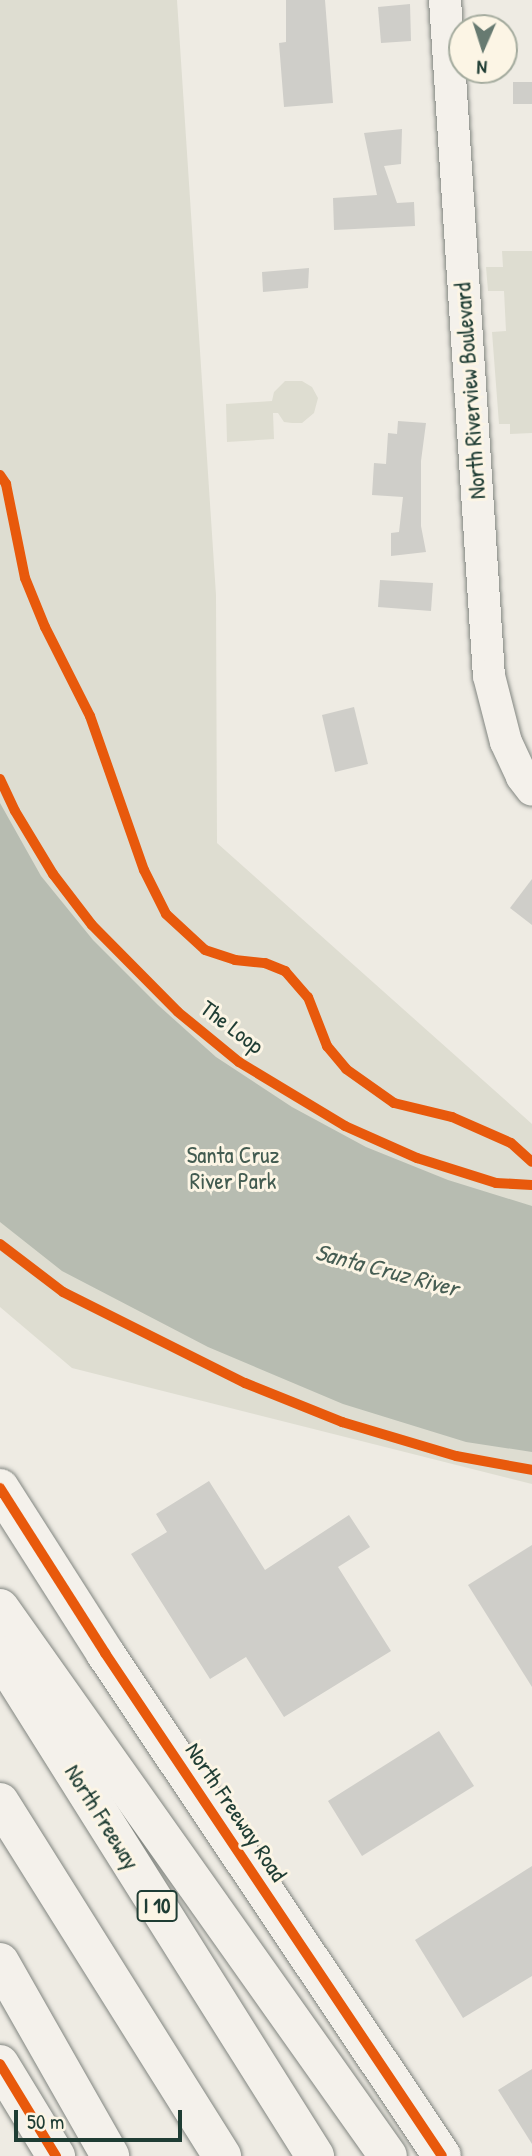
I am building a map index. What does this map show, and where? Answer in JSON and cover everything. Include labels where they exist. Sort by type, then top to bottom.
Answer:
[{"type":"main road","name":"North Freeway Road","points":[[0,1488],[105,1653],[442,2156]]},
{"type":"main road","points":[[0,1608],[388,2156]]},
{"type":"main road","name":"North Freeway","points":[[0,1655],[315,2156]]},
{"type":"main road","points":[[0,1802],[222,2156]]},
{"type":"main road","points":[[0,1962],[110,2156]]},
{"type":"main road","points":[[0,2064],[56,2156]]},
{"type":"street","name":"North Riverview Boulevard","points":[[445,0],[489,676],[506,742],[527,784]]},
{"type":"green space","name":"Santa Cruz River Park","points":[[0,0],[177,0],[216,595],[217,843],[532,1124],[532,1484],[72,1368],[0,1307]]},
{"type":"green space","points":[[502,251],[532,251],[532,433],[510,434],[510,424],[499,424],[492,332],[506,331],[504,291],[488,291],[486,267],[503,267]]},
{"type":"green space","points":[[285,381],[302,381],[312,387],[318,398],[314,413],[302,423],[292,423],[284,422],[278,413],[273,413],[274,439],[227,442],[226,404],[272,401],[274,392]]},
{"type":"water","name":"Santa Cruz River","points":[[0,803],[41,876],[93,940],[158,1005],[216,1057],[292,1107],[366,1147],[448,1180],[532,1206],[532,1452],[466,1442],[343,1404],[208,1347],[62,1271],[0,1222]]},
{"type":"building","points":[[286,0],[325,0],[333,103],[284,107],[279,43],[286,42]]},
{"type":"building","points":[[410,4],[411,41],[381,43],[378,7]]},
{"type":"building","points":[[532,82],[532,104],[513,104],[513,84]]},
{"type":"building","points":[[402,129],[401,164],[384,166],[397,203],[414,202],[415,226],[334,230],[333,198],[377,195],[364,133]]},
{"type":"building","points":[[309,268],[308,288],[263,292],[262,272]]},
{"type":"building","points":[[398,421],[426,423],[421,461],[421,526],[426,552],[391,556],[391,533],[399,532],[403,497],[372,495],[374,463],[386,464],[388,433],[397,434]]},
{"type":"building","points":[[380,580],[433,583],[431,611],[378,607]]},
{"type":"building","points":[[354,707],[368,764],[335,772],[322,715]]},
{"type":"building","points":[[532,879],[532,925],[510,908]]},
{"type":"building","points":[[209,1481],[265,1570],[349,1515],[370,1547],[338,1567],[391,1651],[284,1717],[246,1657],[210,1679],[131,1554],[167,1532],[156,1514]]},
{"type":"building","points":[[532,1545],[532,1687],[468,1585]]},
{"type":"building","points":[[439,1731],[474,1786],[362,1856],[328,1801]]},
{"type":"building","points":[[532,1866],[532,1976],[463,2018],[415,1940]]},
{"type":"building","points":[[532,2069],[532,2144],[498,2090]]},
{"type":"cycle path","points":[[0,475],[6,484],[25,578],[45,627],[90,716],[144,870],[166,914],[205,950],[235,960],[265,963],[285,971],[308,997],[327,1046],[346,1069],[394,1103],[452,1117],[511,1143],[532,1162]]},
{"type":"cycle path","name":"The Loop","points":[[0,779],[15,811],[53,874],[92,925],[178,1012],[239,1062],[345,1126],[417,1158],[496,1183],[532,1185]]},
{"type":"cycle path","points":[[0,1244],[63,1292],[245,1383],[342,1422],[456,1456],[532,1470]]},
{"type":"cycle path","points":[[0,1488],[105,1653],[442,2156]]},
{"type":"cycle path","points":[[0,2064],[56,2156]]}]
